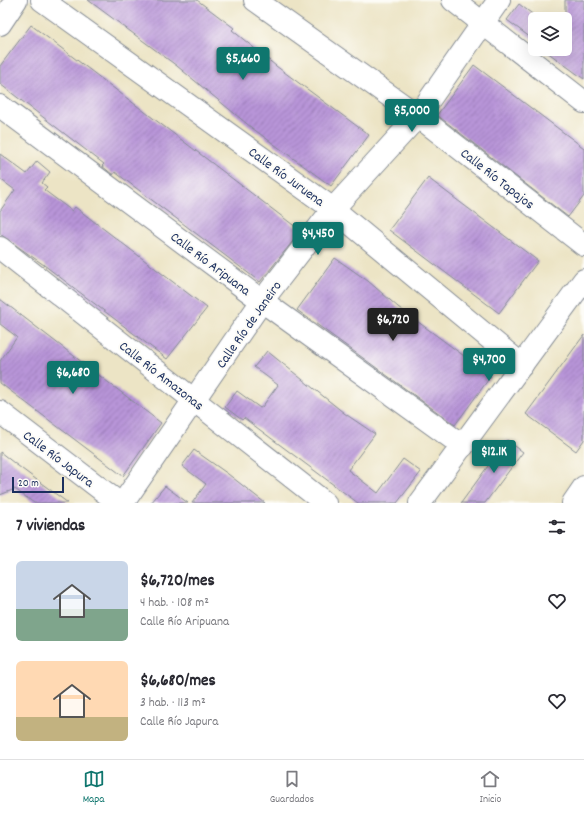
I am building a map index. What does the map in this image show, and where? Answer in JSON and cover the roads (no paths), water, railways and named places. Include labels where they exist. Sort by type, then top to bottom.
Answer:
[{"type":"street","points":[[0,24],[16,0]]},
{"type":"street","name":"Calle Río Juruena","points":[[42,0],[333,208],[522,365]]},
{"type":"street","name":"Calle Río Tapajos","points":[[255,0],[418,116],[584,245]]},
{"type":"street","points":[[453,0],[584,102]]},
{"type":"street","name":"Calle Río de Janeiro","points":[[123,503],[195,401],[262,301],[333,208],[418,116],[499,0]]},
{"type":"street","name":"Calle Río Aripuana","points":[[0,106],[262,301],[463,446]]},
{"type":"street","name":"Calle Río Amazonas","points":[[0,248],[325,503]]},
{"type":"street","points":[[420,503],[584,280]]},
{"type":"street","name":"Calle Río Japura","points":[[0,412],[119,503]]},
{"type":"street","points":[[573,503],[584,487]]}]
